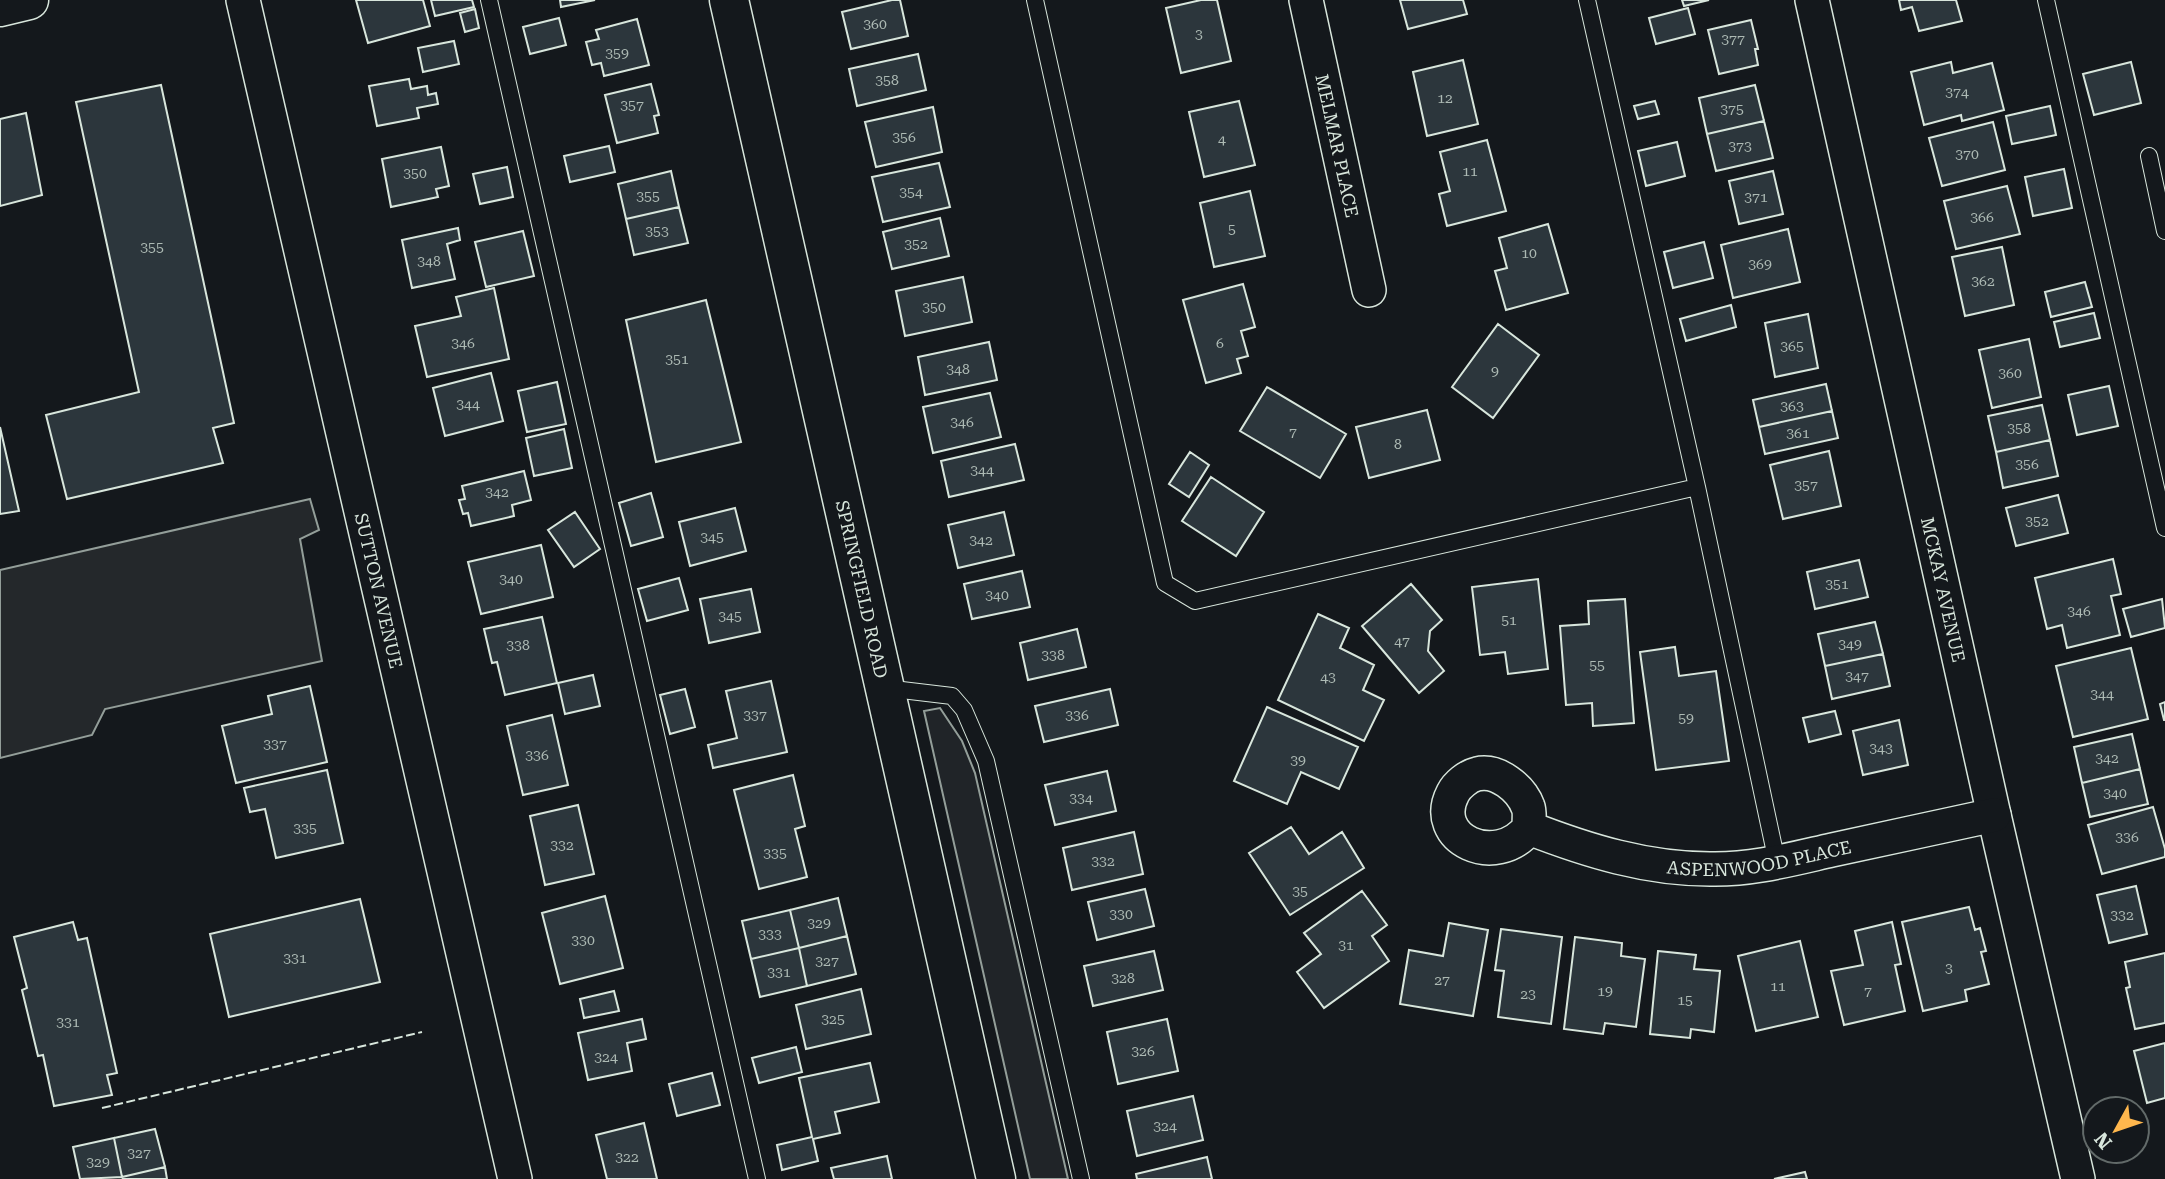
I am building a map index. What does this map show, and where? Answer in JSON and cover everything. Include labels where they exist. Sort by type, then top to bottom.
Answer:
[{"type":"street","points":[[0,7],[29,0]]},
{"type":"street","name":"SUTTON AVENUE","points":[[243,0],[515,1179]]},
{"type":"street","name":"SPRINGFIELD ROAD","points":[[729,0],[996,1179]]},
{"type":"street","name":"MELMAR PLACE","points":[[1306,0],[1370,290]]},
{"type":"street","name":"MCKAY AVENUE","points":[[1812,0],[2078,1179]]},
{"type":"street","name":"ASPENWOOD PLACE","points":[[1529,828],[1583,849],[1644,863],[1713,870],[1777,862],[1994,815]]},
{"type":"lane","points":[[489,0],[757,1179]]},
{"type":"lane","points":[[1035,0],[1165,583],[1195,601],[1697,487]]},
{"type":"lane","points":[[1587,0],[1697,487],[1777,862]]},
{"type":"lane","points":[[2046,0],[2165,528]]},
{"type":"lane","points":[[2149,156],[2165,231]]},
{"type":"lane","points":[[885,688],[952,696],[964,710],[986,761],[1081,1179]]},
{"type":"shaded area","points":[[310,499],[319,530],[300,539],[322,661],[105,709],[92,735],[0,758],[0,570]]},
{"type":"shaded area","points":[[940,708],[962,741],[975,773],[1068,1179],[1030,1179],[924,711]]},
{"type":"building","points":[[356,0],[423,0],[430,26],[368,43]]},
{"type":"building","points":[[431,0],[472,0],[474,7],[435,16]]},
{"type":"building","points":[[560,0],[595,0],[561,7]]},
{"type":"building","points":[[900,0],[908,36],[851,49],[842,12]]},
{"type":"building","points":[[1201,0],[1217,0],[1231,61],[1181,73],[1166,8]]},
{"type":"building","points":[[1400,0],[1463,0],[1467,14],[1408,29]]},
{"type":"building","points":[[1682,0],[1709,0],[1684,6]]},
{"type":"building","points":[[1899,0],[1956,0],[1962,21],[1919,31],[1912,7],[1901,10]]},
{"type":"building","points":[[1688,8],[1695,34],[1656,44],[1649,18]]},
{"type":"building","points":[[475,9],[479,28],[465,32],[460,13]]},
{"type":"building","points":[[559,18],[566,45],[530,54],[523,27]]},
{"type":"building","points":[[637,19],[649,65],[604,76],[601,63],[592,65],[586,42],[599,39],[596,30]]},
{"type":"building","points":[[1751,20],[1758,49],[1755,49],[1758,65],[1719,74],[1708,30]]},
{"type":"building","points":[[454,41],[459,64],[423,72],[418,48]]},
{"type":"building","points":[[918,54],[926,90],[857,106],[849,69]]},
{"type":"building","points":[[1463,60],[1478,124],[1427,136],[1413,72]]},
{"type":"building","points":[[1951,62],[1953,73],[1992,63],[2004,110],[1962,121],[1961,115],[1924,125],[1911,72]]},
{"type":"building","points":[[2131,62],[2141,103],[2094,115],[2083,74]]},
{"type":"building","points":[[409,79],[411,89],[427,86],[428,95],[436,93],[438,104],[417,108],[419,118],[377,126],[369,86]]},
{"type":"building","points":[[651,84],[659,115],[654,116],[658,133],[617,143],[605,95]]},
{"type":"building","points":[[161,85],[234,423],[213,428],[223,463],[67,499],[46,415],[139,392],[76,102]]},
{"type":"building","points":[[1755,85],[1764,121],[1707,134],[1699,98]]},
{"type":"building","points":[[1239,101],[1255,165],[1204,177],[1189,112]]},
{"type":"building","points":[[1655,101],[1659,114],[1638,119],[1634,106]]},
{"type":"building","points":[[2050,106],[2056,135],[2012,144],[2006,116]]},
{"type":"building","points":[[933,107],[942,152],[876,167],[865,122]]},
{"type":"building","points":[[26,113],[42,195],[0,206],[0,119]]},
{"type":"building","points":[[1764,121],[1773,158],[1716,171],[1707,134]]},
{"type":"building","points":[[1993,122],[2005,170],[1942,186],[1929,138]]},
{"type":"building","points":[[1487,140],[1506,211],[1447,226],[1439,194],[1450,191],[1440,152]]},
{"type":"building","points":[[1677,142],[1685,176],[1646,186],[1638,151]]},
{"type":"building","points":[[609,146],[615,172],[570,182],[564,156]]},
{"type":"building","points":[[441,147],[449,186],[436,189],[438,197],[391,207],[382,159]]},
{"type":"building","points":[[939,163],[950,207],[883,222],[872,177]]},
{"type":"building","points":[[507,167],[513,197],[480,204],[473,174]]},
{"type":"building","points":[[2064,169],[2072,208],[2033,216],[2025,177]]},
{"type":"building","points":[[671,171],[679,207],[626,219],[618,184]]},
{"type":"building","points":[[1773,171],[1783,214],[1739,224],[1729,181]]},
{"type":"building","points":[[2007,186],[2020,234],[1956,249],[1944,201]]},
{"type":"building","points":[[1250,191],[1265,256],[1214,267],[1200,203]]},
{"type":"building","points":[[679,207],[688,243],[634,255],[626,219]]},
{"type":"building","points":[[940,218],[949,256],[892,269],[883,232]]},
{"type":"building","points":[[1548,224],[1568,293],[1506,310],[1495,271],[1507,268],[1499,238]]},
{"type":"building","points":[[458,228],[460,240],[447,244],[455,279],[412,288],[402,240]]},
{"type":"building","points":[[1788,229],[1800,282],[1733,298],[1721,245]]},
{"type":"building","points":[[523,231],[534,276],[486,287],[475,242]]},
{"type":"building","points":[[1704,242],[1713,278],[1673,288],[1664,252]]},
{"type":"building","points":[[2002,247],[2014,305],[1965,316],[1952,257]]},
{"type":"building","points":[[963,277],[972,322],[905,336],[896,291]]},
{"type":"building","points":[[2085,282],[2092,307],[2051,317],[2045,292]]},
{"type":"building","points":[[1243,284],[1255,327],[1241,331],[1248,356],[1237,359],[1241,373],[1206,383],[1183,300]]},
{"type":"building","points":[[494,288],[509,359],[427,377],[415,326],[461,316],[456,297]]},
{"type":"building","points":[[706,300],[741,442],[656,462],[626,320]]},
{"type":"building","points":[[1731,305],[1736,327],[1686,341],[1680,319]]},
{"type":"building","points":[[2094,313],[2100,338],[2060,347],[2054,322]]},
{"type":"building","points":[[1808,314],[1818,368],[1775,377],[1765,323]]},
{"type":"building","points":[[1498,324],[1539,355],[1493,418],[1452,387]]},
{"type":"building","points":[[2029,339],[2041,397],[1992,408],[1979,350]]},
{"type":"building","points":[[989,342],[997,380],[925,395],[918,357]]},
{"type":"building","points":[[491,373],[503,421],[445,436],[433,388]]},
{"type":"building","points":[[557,382],[566,424],[527,432],[518,391]]},
{"type":"building","points":[[1826,384],[1832,411],[1759,427],[1753,400]]},
{"type":"building","points":[[2109,386],[2118,426],[2077,435],[2068,395]]},
{"type":"building","points":[[1267,387],[1346,434],[1320,478],[1240,431]]},
{"type":"building","points":[[990,393],[1001,437],[933,453],[923,407]]},
{"type":"building","points":[[2042,405],[2050,440],[1996,452],[1988,416]]},
{"type":"building","points":[[1427,410],[1440,460],[1369,478],[1356,427]]},
{"type":"building","points":[[1832,411],[1838,438],[1765,454],[1759,427]]},
{"type":"building","points":[[0,427],[19,511],[0,514]]},
{"type":"building","points":[[564,429],[572,468],[534,476],[526,438]]},
{"type":"building","points":[[2050,440],[2058,476],[2003,488],[1996,452]]},
{"type":"building","points":[[1015,444],[1024,480],[949,497],[941,461]]},
{"type":"building","points":[[1829,451],[1841,506],[1783,519],[1770,465]]},
{"type":"building","points":[[1190,452],[1209,465],[1189,497],[1169,484]]},
{"type":"building","points":[[524,471],[531,500],[512,505],[514,516],[471,526],[468,513],[463,514],[459,500],[465,499],[462,486]]},
{"type":"building","points":[[1211,477],[1264,512],[1236,556],[1182,521]]},
{"type":"building","points":[[651,493],[663,537],[631,546],[619,503]]},
{"type":"building","points":[[2058,495],[2068,533],[2016,546],[2006,508]]},
{"type":"building","points":[[735,508],[746,551],[690,566],[679,522]]},
{"type":"building","points":[[575,512],[600,549],[574,567],[548,530]]},
{"type":"building","points":[[1004,512],[1014,555],[958,568],[948,525]]},
{"type":"building","points":[[541,545],[553,597],[481,614],[468,562]]},
{"type":"building","points":[[2113,559],[2121,594],[2111,596],[2120,635],[2067,648],[2062,625],[2047,629],[2035,578]]},
{"type":"building","points":[[1859,560],[1868,597],[1815,609],[1807,572]]},
{"type":"building","points":[[1022,571],[1030,607],[972,619],[964,584]]},
{"type":"building","points":[[679,578],[688,610],[647,621],[638,589]]},
{"type":"building","points":[[1538,579],[1548,669],[1508,674],[1505,652],[1480,655],[1472,587]]},
{"type":"building","points":[[1411,584],[1442,620],[1430,631],[1428,651],[1444,671],[1419,693],[1362,626]]},
{"type":"building","points":[[751,589],[760,632],[709,643],[700,599]]},
{"type":"building","points":[[1625,599],[1634,723],[1593,726],[1592,703],[1566,705],[1560,626],[1589,624],[1588,601]]},
{"type":"building","points":[[2162,599],[2165,628],[2131,637],[2123,609]]},
{"type":"building","points":[[1318,614],[1349,628],[1340,648],[1374,665],[1363,690],[1384,700],[1364,741],[1278,700]]},
{"type":"building","points":[[542,617],[557,683],[505,695],[497,662],[492,663],[484,629]]},
{"type":"building","points":[[1875,622],[1883,654],[1825,666],[1818,634]]},
{"type":"building","points":[[1077,629],[1086,667],[1028,680],[1020,643]]},
{"type":"building","points":[[1675,647],[1679,676],[1716,671],[1729,761],[1656,770],[1640,652]]},
{"type":"building","points":[[2131,648],[2148,719],[2073,737],[2056,666]]},
{"type":"building","points":[[1883,654],[1890,686],[1832,699],[1825,666]]},
{"type":"building","points":[[593,675],[600,706],[565,714],[558,683]]},
{"type":"building","points":[[771,681],[787,752],[713,768],[708,745],[737,738],[726,691]]},
{"type":"building","points":[[310,686],[327,762],[236,783],[222,726],[272,714],[268,696]]},
{"type":"building","points":[[685,689],[695,727],[670,734],[660,695]]},
{"type":"building","points":[[1110,689],[1118,725],[1044,742],[1035,706]]},
{"type":"building","points":[[2165,702],[2165,720],[2164,720],[2160,704]]},
{"type":"building","points":[[1267,707],[1358,747],[1339,789],[1301,772],[1287,804],[1234,781]]},
{"type":"building","points":[[1835,711],[1841,734],[1809,742],[1803,718]]},
{"type":"building","points":[[552,715],[568,785],[523,795],[507,726]]},
{"type":"building","points":[[1899,720],[1908,765],[1863,775],[1853,731]]},
{"type":"building","points":[[2132,734],[2140,769],[2082,783],[2074,747]]},
{"type":"building","points":[[2140,769],[2148,804],[2090,817],[2082,783]]},
{"type":"building","points":[[327,770],[343,843],[276,858],[265,809],[250,812],[244,788]]},
{"type":"building","points":[[1107,771],[1116,811],[1055,825],[1045,785]]},
{"type":"building","points":[[793,775],[805,826],[795,829],[807,877],[759,889],[734,790]]},
{"type":"building","points":[[578,805],[594,874],[545,885],[530,816]]},
{"type":"building","points":[[2153,807],[2165,857],[2102,874],[2088,825]]},
{"type":"building","points":[[1291,827],[1309,854],[1342,832],[1364,868],[1290,915],[1249,853]]},
{"type":"building","points":[[1134,832],[1143,874],[1072,890],[1063,848]]},
{"type":"building","points":[[2136,886],[2147,934],[2109,943],[2097,895]]},
{"type":"building","points":[[1145,889],[1154,926],[1097,940],[1088,902]]},
{"type":"building","points":[[1362,891],[1387,925],[1372,936],[1389,961],[1324,1008],[1297,972],[1321,954],[1304,933]]},
{"type":"building","points":[[605,896],[623,968],[560,984],[542,913]]},
{"type":"building","points":[[838,898],[847,936],[799,948],[790,910]]},
{"type":"building","points":[[360,899],[380,982],[229,1017],[210,934]]},
{"type":"building","points":[[1969,907],[1975,930],[1980,928],[1986,951],[1981,952],[1989,984],[1965,990],[1967,1001],[1923,1011],[1902,922]]},
{"type":"building","points":[[790,910],[799,948],[751,959],[742,921]]},
{"type":"building","points":[[73,922],[78,940],[87,938],[117,1073],[107,1075],[112,1095],[54,1106],[43,1055],[38,1056],[22,990],[27,988],[14,937]]},
{"type":"building","points":[[1892,922],[1901,964],[1895,965],[1905,1011],[1844,1025],[1831,971],[1863,965],[1855,931]]},
{"type":"building","points":[[1449,923],[1488,930],[1473,1016],[1400,1004],[1409,950],[1443,956]]},
{"type":"building","points":[[1501,929],[1562,937],[1551,1024],[1498,1017],[1504,971],[1495,970]]},
{"type":"building","points":[[847,936],[856,974],[807,986],[799,948]]},
{"type":"building","points":[[1575,937],[1622,943],[1621,956],[1645,959],[1636,1027],[1605,1023],[1603,1034],[1564,1029]]},
{"type":"building","points":[[1800,941],[1818,1017],[1756,1031],[1738,956]]},
{"type":"building","points":[[799,948],[807,986],[760,997],[751,959]]},
{"type":"building","points":[[1154,951],[1163,990],[1093,1006],[1084,966]]},
{"type":"building","points":[[1658,951],[1696,955],[1694,969],[1720,971],[1714,1032],[1691,1029],[1690,1038],[1650,1034]]},
{"type":"building","points":[[2165,953],[2165,1023],[2135,1029],[2126,988],[2130,987],[2125,962]]},
{"type":"building","points":[[861,989],[871,1034],[806,1049],[796,1005]]},
{"type":"building","points":[[614,991],[619,1011],[584,1018],[580,999]]},
{"type":"building","points":[[642,1019],[646,1039],[627,1043],[632,1071],[588,1080],[578,1033]]},
{"type":"building","points":[[1167,1019],[1178,1071],[1118,1084],[1107,1032]]},
{"type":"building","points":[[2165,1043],[2165,1098],[2151,1102],[2151,1095],[2145,1095],[2134,1051]]},
{"type":"building","points":[[796,1047],[802,1072],[759,1083],[752,1058]]},
{"type":"building","points":[[870,1063],[879,1102],[835,1112],[840,1133],[813,1139],[818,1161],[782,1170],[777,1145],[812,1137],[799,1078]]},
{"type":"building","points":[[712,1073],[720,1105],[677,1116],[669,1084]]},
{"type":"building","points":[[1193,1096],[1203,1140],[1137,1156],[1127,1111]]},
{"type":"building","points":[[644,1123],[657,1179],[607,1179],[596,1135]]},
{"type":"building","points":[[155,1129],[165,1167],[122,1177],[114,1138]]},
{"type":"building","points":[[114,1138],[122,1177],[80,1179],[73,1147]]},
{"type":"building","points":[[887,1156],[892,1179],[834,1179],[831,1168]]},
{"type":"building","points":[[1207,1157],[1212,1179],[1137,1179],[1136,1174]]},
{"type":"building","points":[[165,1167],[167,1179],[122,1177]]},
{"type":"building","points":[[1805,1172],[1807,1179],[1774,1179]]},
{"type":"fence","points":[[102,1108],[422,1032]]}]
